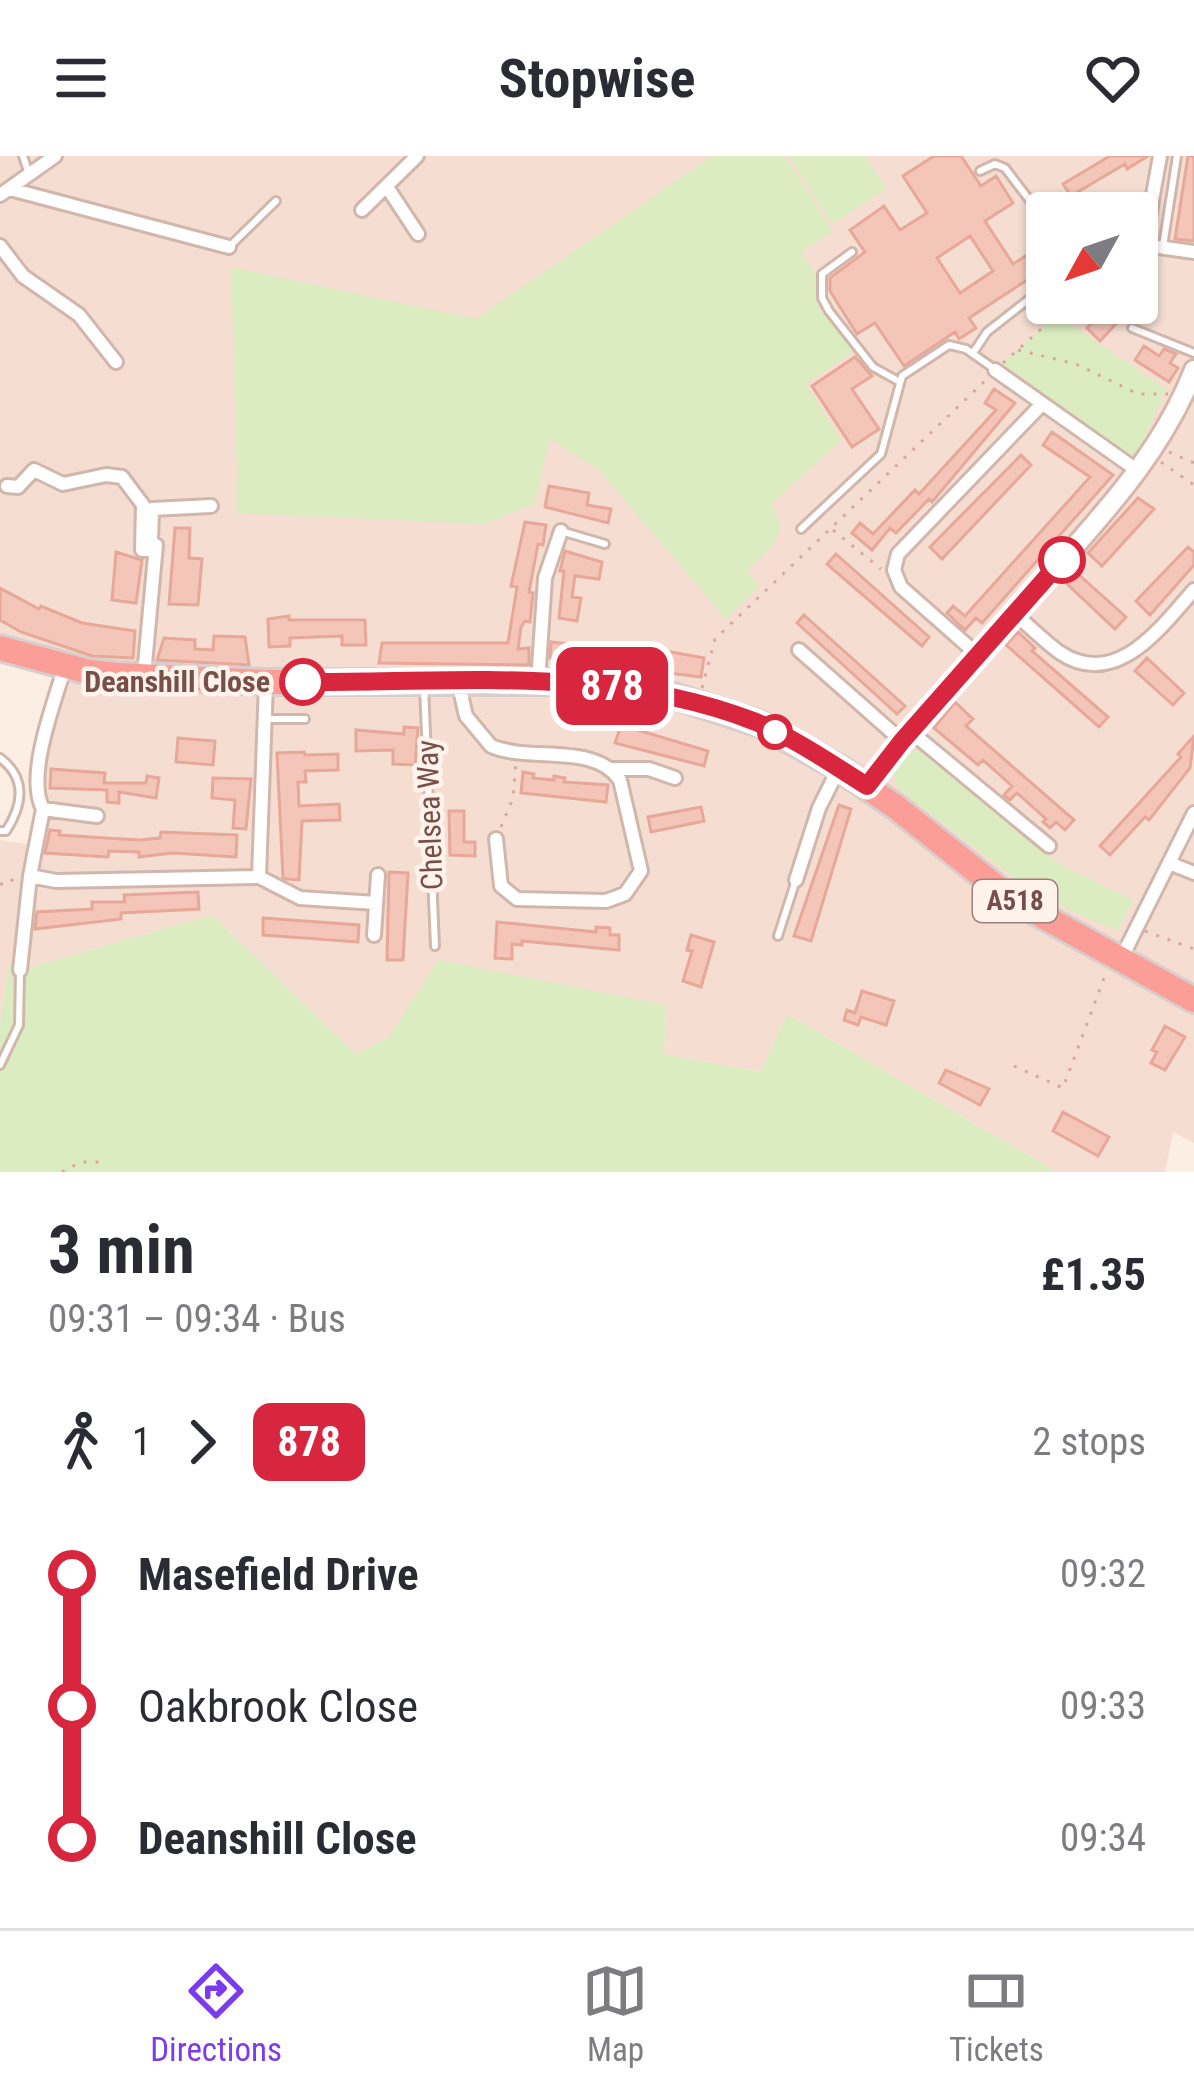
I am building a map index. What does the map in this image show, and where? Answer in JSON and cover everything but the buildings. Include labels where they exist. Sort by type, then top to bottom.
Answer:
[{"type":"highway","name":"A518","points":[[0,649],[65,665],[144,676],[266,682],[538,682],[671,694],[760,724],[839,768],[1010,898],[1187,996]]},
{"type":"street","points":[[5,192],[55,156]]},
{"type":"street","points":[[362,210],[417,156]]},
{"type":"street","points":[[1152,192],[1160,156]]},
{"type":"street","points":[[387,187],[418,234]]},
{"type":"street","points":[[5,192],[230,247]]},
{"type":"street","points":[[0,246],[23,276],[79,315],[116,362]]},
{"type":"street","points":[[1158,246],[1194,252]]},
{"type":"street","points":[[995,370],[1042,404],[1148,457]]},
{"type":"street","points":[[867,786],[1148,457],[1194,370]]},
{"type":"street","points":[[978,655],[901,587],[894,570],[898,554],[1042,404]]},
{"type":"street","points":[[7,486],[18,487],[34,470],[63,484],[106,475],[122,477],[143,506],[142,550],[156,547]]},
{"type":"street","points":[[156,547],[151,544],[152,509],[211,506]]},
{"type":"street","points":[[538,682],[545,578],[562,532]]},
{"type":"street","points":[[144,676],[156,547]]},
{"type":"street","points":[[1015,614],[1066,656],[1086,663],[1109,662],[1142,645],[1194,590]]},
{"type":"street","points":[[799,650],[1049,846]]},
{"type":"street","points":[[20,970],[43,809],[36,797],[38,764],[65,665]]},
{"type":"street","points":[[458,680],[472,727],[482,740],[500,750],[591,760],[613,770],[650,769],[675,778]]},
{"type":"street","points":[[259,877],[266,682]]},
{"type":"street","points":[[796,880],[819,808],[839,768]]},
{"type":"street","points":[[496,839],[501,886],[517,899],[606,901],[626,894],[641,871],[620,780],[613,770]]},
{"type":"street","points":[[43,809],[97,816]]},
{"type":"street","points":[[1116,958],[1138,928],[1194,813]]},
{"type":"street","points":[[1169,863],[1194,873]]},
{"type":"street","points":[[32,868],[56,881],[259,877],[300,898],[376,903]]},
{"type":"street","points":[[374,934],[378,875]]},
{"type":"lane","points":[[23,156],[29,175]]},
{"type":"lane","points":[[1163,246],[1177,156]]},
{"type":"lane","points":[[980,171],[995,164],[1004,167],[1026,196]]},
{"type":"lane","points":[[230,247],[276,201]]},
{"type":"lane","points":[[852,252],[822,274],[822,298],[873,367],[900,382]]},
{"type":"lane","points":[[973,353],[987,332],[1026,301]]},
{"type":"lane","points":[[1132,328],[1194,353]]},
{"type":"lane","points":[[801,529],[881,454],[902,376],[949,345],[973,353],[995,370]]},
{"type":"lane","points":[[562,532],[605,544]]},
{"type":"lane","name":"Chelsea Way","points":[[424,683],[435,946]]},
{"type":"lane","points":[[266,719],[305,719]]},
{"type":"lane","points":[[0,758],[21,782],[11,826],[0,831]]},
{"type":"lane","points":[[21,782],[37,783]]},
{"type":"lane","points":[[778,936],[796,880]]},
{"type":"lane","points":[[0,1065],[19,1025],[20,970]]},
{"type":"path","points":[[700,694],[715,638],[995,370],[1051,324]]},
{"type":"path","points":[[1017,350],[1076,364],[1138,394],[1185,394]]},
{"type":"path","points":[[1148,457],[1194,464]]},
{"type":"path","points":[[1148,457],[1194,485]]},
{"type":"path","points":[[832,529],[877,568],[894,570]]},
{"type":"path","points":[[496,839],[513,798],[516,762],[500,750]]},
{"type":"path","points":[[0,884],[32,868]]},
{"type":"path","points":[[1138,928],[1194,949]]},
{"type":"path","points":[[1014,1066],[1063,1088],[1116,958]]},
{"type":"path","points":[[62,1172],[81,1162],[103,1162]]},
{"type":"shaded area","points":[[0,156],[1194,156],[1194,1143],[1173,1132],[1165,1172],[1057,1172],[787,1014],[761,1072],[664,1054],[666,1005],[389,1037],[356,1054],[212,915],[28,968],[43,767],[71,660],[0,638]]},
{"type":"shaded area","points":[[0,840],[33,845],[20,966],[9,966],[0,1023]]},
{"type":"green space","points":[[712,156],[785,156],[833,231],[801,252],[817,277],[814,288],[855,350],[806,384],[841,440],[771,504],[778,533],[746,571],[760,585],[726,619],[599,470],[549,438],[535,503],[484,524],[238,513],[231,267],[476,319]]},
{"type":"green space","points":[[789,156],[865,156],[886,189],[832,224]]},
{"type":"green space","points":[[1047,324],[1070,324],[1166,389],[1136,458],[995,370]]},
{"type":"green space","points":[[918,749],[1058,863],[1133,900],[1117,931],[1037,895],[898,789],[892,769],[903,755]]},
{"type":"green space","points":[[212,915],[356,1054],[389,1037],[438,960],[666,1005],[664,1054],[761,1072],[787,1014],[1057,1172],[0,1172],[0,1023],[9,965],[28,968]]},
{"type":"bus line","name":"878","points":[[303,682],[577,682],[671,694],[760,724],[867,786],[1062,560]]},
{"type":"place","name":"Deanshill Close","points":[[303,682]]}]
